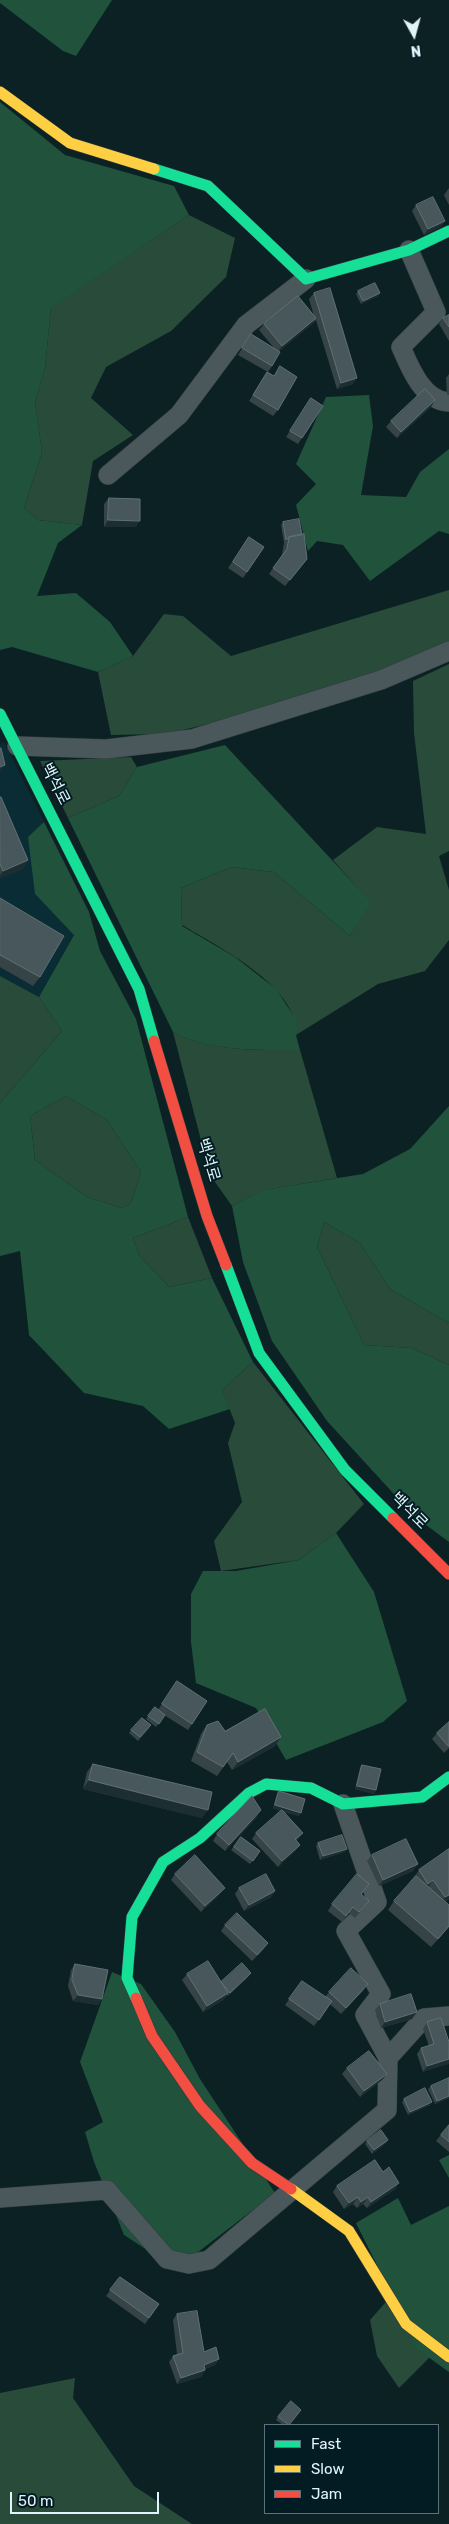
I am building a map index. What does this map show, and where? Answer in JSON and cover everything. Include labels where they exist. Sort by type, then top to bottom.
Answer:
[{"type":"street","points":[[0,92],[70,143],[208,186],[306,279]]},
{"type":"street","points":[[108,475],[179,415],[246,325],[306,279],[409,250],[449,231]]},
{"type":"street","points":[[409,250],[436,312],[401,347],[416,382],[442,402],[449,402]]},
{"type":"street","points":[[18,746],[106,748],[192,739],[381,680],[449,651]]},
{"type":"street","name":"백석로","points":[[0,714],[18,746],[139,989],[207,1216],[259,1353],[345,1470],[449,1574]]},
{"type":"street","points":[[449,1777],[422,1797],[343,1804],[311,1788],[266,1784],[249,1793],[200,1838],[163,1862],[132,1917],[127,1978],[152,2036],[200,2106],[252,2163],[349,2231],[406,2324],[449,2357]]},
{"type":"street","points":[[0,2198],[107,2190],[167,2259],[189,2264],[209,2260],[387,2110],[388,2058],[365,2016],[381,1994],[346,1931],[377,1902],[343,1804]]},
{"type":"street","points":[[388,2058],[424,2018],[449,2016]]},
{"type":"shaded area","points":[[4,742],[44,822],[35,894],[74,934],[39,997],[0,976],[0,744]]},
{"type":"green space","points":[[0,0],[112,0],[76,56],[63,51],[0,3]]},
{"type":"green space","points":[[0,102],[65,155],[174,186],[189,215],[51,308],[45,368],[35,402],[42,452],[24,508],[38,520],[82,525],[58,543],[37,596],[76,593],[110,622],[133,656],[98,672],[12,647],[0,650]]},
{"type":"green space","points":[[189,215],[235,238],[226,277],[171,331],[106,367],[91,398],[133,435],[93,461],[82,525],[38,520],[24,508],[42,452],[35,402],[45,368],[51,307]]},
{"type":"green space","points":[[369,395],[373,426],[361,495],[406,497],[420,472],[449,449],[449,534],[439,531],[370,581],[343,545],[317,541],[308,551],[296,505],[316,484],[296,464],[326,397]]},
{"type":"green space","points":[[449,590],[449,642],[373,675],[221,721],[166,734],[111,735],[98,672],[133,656],[164,614],[183,616],[231,656]]},
{"type":"green space","points":[[449,664],[449,851],[439,856],[449,890],[449,940],[425,971],[378,984],[296,1035],[293,1017],[285,1000],[271,984],[235,957],[182,925],[181,888],[231,867],[274,872],[350,936],[370,902],[333,860],[377,827],[426,834],[414,733],[413,681]]},
{"type":"green space","points":[[225,745],[371,902],[350,936],[274,872],[231,867],[181,888],[182,926],[235,957],[276,989],[297,1021],[296,1035],[300,1050],[251,1050],[218,1046],[187,1039],[173,1032],[68,818],[119,796],[137,767]]},
{"type":"green space","points":[[131,757],[137,767],[119,796],[68,818],[40,761]]},
{"type":"green space","points":[[44,822],[89,912],[100,951],[136,1019],[188,1217],[133,1238],[139,1255],[169,1287],[212,1278],[253,1362],[222,1390],[230,1409],[169,1429],[143,1406],[84,1393],[29,1335],[20,1251],[0,1256],[0,1103],[62,1031],[39,997],[74,935],[35,894],[28,837]],"holes":[[[66,1096],[107,1120],[141,1172],[131,1203],[122,1208],[87,1197],[35,1160],[30,1116]]]},
{"type":"green space","points":[[0,976],[39,997],[62,1031],[0,1103]]},
{"type":"green space","points":[[173,1032],[187,1039],[219,1046],[252,1050],[300,1050],[337,1178],[264,1190],[232,1206],[210,1175]]},
{"type":"green space","points":[[66,1096],[107,1120],[141,1172],[131,1203],[122,1208],[87,1197],[35,1160],[30,1116]]},
{"type":"green space","points":[[449,1106],[449,1323],[390,1289],[360,1243],[324,1222],[317,1247],[364,1345],[412,1348],[449,1365],[449,1542],[414,1516],[327,1421],[272,1341],[243,1262],[232,1206],[263,1190],[363,1174],[410,1149]]},
{"type":"green space","points":[[188,1217],[212,1278],[169,1287],[139,1255],[133,1238]]},
{"type":"green space","points":[[324,1222],[360,1243],[390,1289],[449,1323],[449,1365],[412,1348],[364,1345],[317,1247]]},
{"type":"green space","points":[[253,1362],[364,1504],[336,1533],[299,1560],[221,1571],[214,1541],[242,1502],[228,1443],[235,1423],[222,1390]]},
{"type":"green space","points":[[336,1533],[374,1592],[407,1701],[383,1722],[286,1760],[256,1708],[196,1683],[191,1642],[191,1594],[203,1571],[236,1571],[299,1560]]},
{"type":"green space","points":[[112,1972],[141,1984],[175,2032],[200,2079],[275,2193],[176,2269],[124,2235],[94,2162],[85,2132],[103,2122],[80,2062]]},
{"type":"green space","points":[[449,2155],[449,2178],[439,2160]]},
{"type":"green space","points":[[398,2198],[411,2225],[449,2206],[449,2372],[414,2347],[392,2295],[356,2223]]},
{"type":"green space","points":[[392,2295],[429,2358],[399,2388],[377,2356],[370,2320]]},
{"type":"green space","points":[[75,2378],[73,2398],[134,2486],[192,2524],[0,2524],[0,2393]]},
{"type":"building","points":[[433,197],[445,221],[428,229],[416,205]]},
{"type":"building","points":[[375,283],[380,293],[363,301],[358,291]]},
{"type":"building","points":[[330,288],[357,378],[341,383],[314,293]]},
{"type":"building","points":[[298,296],[316,318],[282,346],[264,324]]},
{"type":"building","points":[[449,315],[449,327],[443,318]]},
{"type":"building","points":[[251,334],[280,352],[272,366],[242,348]]},
{"type":"building","points":[[280,366],[297,377],[278,410],[253,395],[267,372],[274,376]]},
{"type":"building","points":[[425,389],[435,400],[401,432],[391,421]]},
{"type":"building","points":[[311,398],[323,406],[302,438],[290,431]]},
{"type":"building","points":[[109,498],[140,499],[140,521],[108,520]]},
{"type":"building","points":[[299,519],[302,535],[289,537],[286,540],[283,522]]},
{"type":"building","points":[[304,534],[307,559],[290,580],[273,568],[287,549],[289,537]]},
{"type":"building","points":[[249,537],[264,547],[247,572],[233,562]]},
{"type":"building","points":[[0,748],[5,765],[0,767]]},
{"type":"building","points":[[0,797],[28,860],[3,871],[0,864]]},
{"type":"building","points":[[0,898],[64,936],[40,977],[0,955]]},
{"type":"building","points":[[177,1681],[207,1701],[192,1724],[162,1704]]},
{"type":"building","points":[[155,1707],[165,1715],[159,1724],[148,1716]]},
{"type":"building","points":[[265,1709],[281,1737],[238,1762],[233,1753],[223,1767],[197,1752],[207,1725],[218,1721],[225,1731]]},
{"type":"building","points":[[142,1718],[151,1725],[140,1737],[131,1730]]},
{"type":"building","points":[[449,1722],[449,1746],[448,1746],[437,1733]]},
{"type":"building","points":[[93,1764],[212,1792],[208,1810],[89,1780]]},
{"type":"building","points":[[362,1765],[381,1769],[376,1790],[357,1786]]},
{"type":"building","points":[[279,1791],[305,1799],[301,1813],[275,1805]]},
{"type":"building","points":[[252,1796],[261,1810],[229,1845],[217,1834]]},
{"type":"building","points":[[282,1810],[303,1833],[295,1839],[300,1845],[282,1861],[256,1833]]},
{"type":"building","points":[[342,1835],[347,1849],[323,1856],[318,1843]]},
{"type":"building","points":[[241,1837],[260,1851],[253,1861],[234,1847]]},
{"type":"building","points":[[406,1839],[418,1864],[383,1880],[372,1855]]},
{"type":"building","points":[[449,1849],[449,1895],[445,1897],[433,1880],[428,1884],[419,1870]]},
{"type":"building","points":[[195,1855],[225,1888],[205,1906],[175,1874]]},
{"type":"building","points":[[266,1874],[275,1891],[249,1905],[239,1888]]},
{"type":"building","points":[[357,1874],[369,1884],[361,1894],[369,1901],[359,1912],[353,1907],[346,1916],[332,1904]]},
{"type":"building","points":[[416,1876],[449,1905],[449,1926],[438,1939],[394,1901]]},
{"type":"building","points":[[237,1913],[268,1943],[257,1955],[225,1925]]},
{"type":"building","points":[[208,1961],[228,1993],[207,2006],[187,1974]]},
{"type":"building","points":[[242,1963],[251,1973],[230,1993],[221,1982]]},
{"type":"building","points":[[75,1964],[108,1970],[102,1999],[78,1995],[72,1980]]},
{"type":"building","points":[[351,1968],[368,1984],[346,2008],[329,1992]]},
{"type":"building","points":[[302,1981],[332,2001],[319,2020],[289,1999]]},
{"type":"building","points":[[411,1994],[417,2012],[385,2022],[380,2004]]},
{"type":"building","points":[[441,2018],[449,2042],[449,2059],[427,2066],[421,2048],[434,2044],[427,2022]]},
{"type":"building","points":[[369,2051],[387,2074],[364,2091],[347,2068]]},
{"type":"building","points":[[449,2078],[449,2096],[437,2101],[431,2086]]},
{"type":"building","points":[[425,2088],[432,2102],[410,2112],[404,2099]]},
{"type":"building","points":[[449,2125],[449,2142],[441,2135]]},
{"type":"building","points":[[381,2130],[388,2140],[374,2150],[367,2141]]},
{"type":"building","points":[[375,2160],[383,2172],[389,2167],[399,2183],[371,2202],[368,2197],[361,2202],[358,2197],[349,2203],[337,2186]]},
{"type":"building","points":[[120,2277],[159,2304],[149,2318],[110,2290]]},
{"type":"building","points":[[197,2311],[204,2352],[216,2347],[219,2359],[204,2365],[205,2370],[181,2378],[173,2356],[183,2353],[177,2314]]},
{"type":"building","points":[[291,2401],[301,2410],[290,2424],[278,2417]]},
{"type":"traffic: fast","points":[[154,169],[208,186],[306,279],[409,250],[449,231]]},
{"type":"traffic: fast","points":[[0,714],[139,989],[154,1041]]},
{"type":"traffic: fast","points":[[226,1265],[259,1353],[345,1470],[393,1518]]},
{"type":"traffic: fast","points":[[136,1998],[127,1978],[132,1917],[163,1862],[200,1838],[249,1793],[266,1784],[311,1788],[343,1804],[422,1797],[449,1777]]},
{"type":"traffic: slow","points":[[0,92],[70,143],[154,169]]},
{"type":"traffic: slow","points":[[291,2189],[349,2231],[406,2324],[449,2357]]},
{"type":"traffic: jam","points":[[154,1041],[207,1216],[226,1265]]},
{"type":"traffic: jam","points":[[393,1518],[449,1574]]},
{"type":"traffic: jam","points":[[136,1998],[152,2036],[200,2106],[252,2163],[291,2189]]}]
